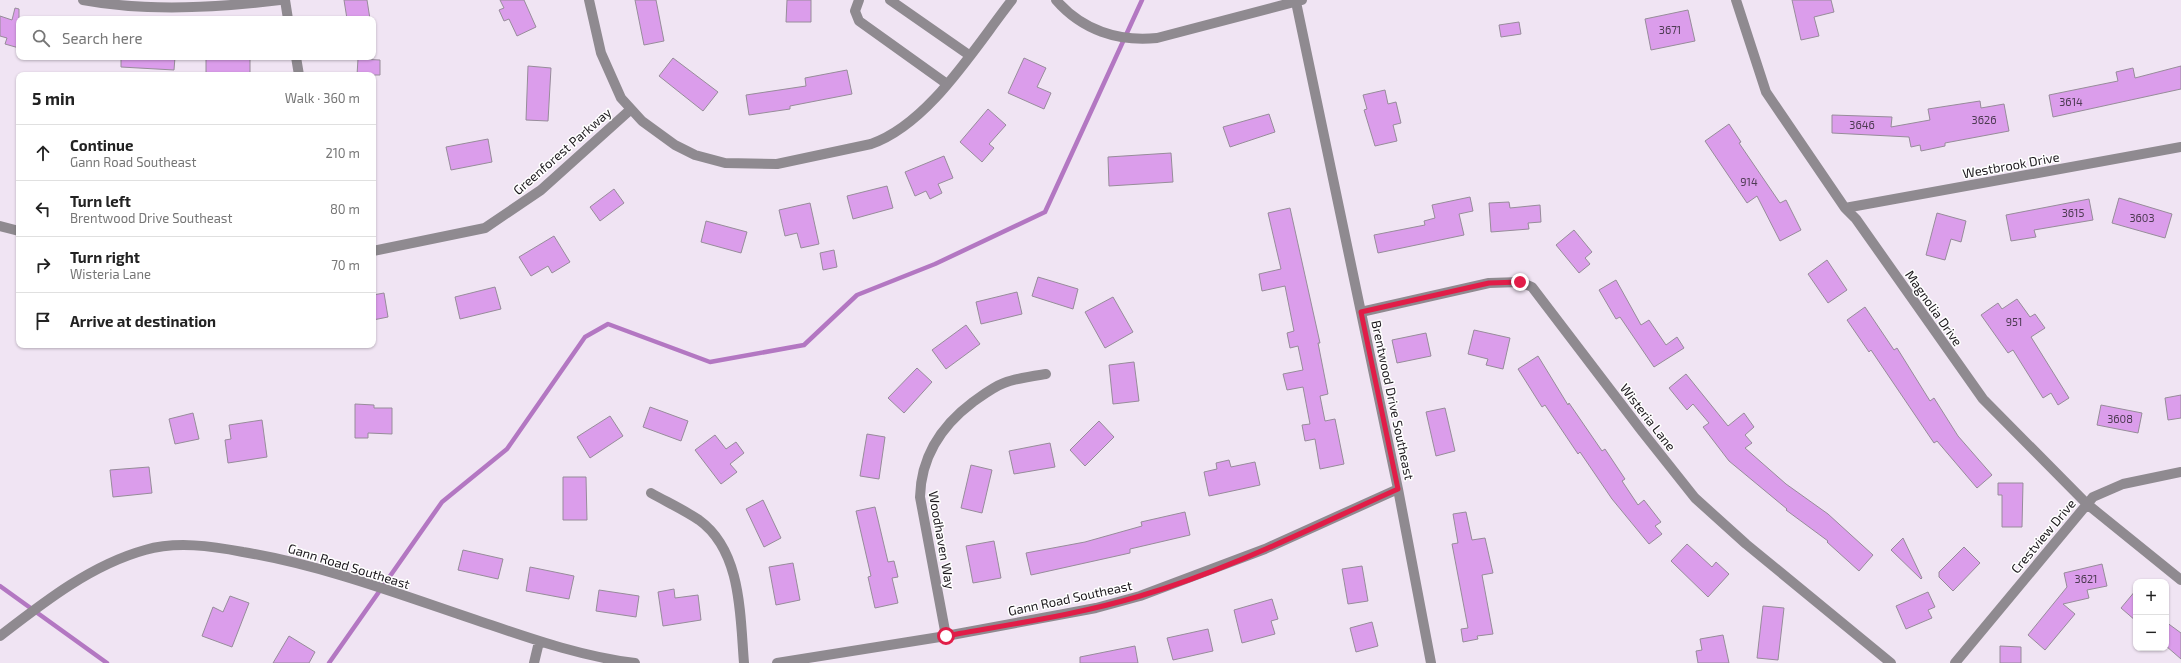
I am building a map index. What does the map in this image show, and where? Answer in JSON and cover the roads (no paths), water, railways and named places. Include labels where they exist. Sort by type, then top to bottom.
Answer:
[{"type":"street","points":[[83,0],[140,6],[221,7],[280,0]]},
{"type":"street","points":[[285,0],[288,16]]},
{"type":"street","points":[[589,0],[601,53],[621,98],[630,110],[660,135],[695,155],[725,163],[777,164],[871,144],[886,138],[933,102],[1012,0]]},
{"type":"street","points":[[859,0],[855,11],[859,21],[947,84]]},
{"type":"street","points":[[890,0],[969,55]]},
{"type":"street","points":[[1056,0],[1066,12],[1080,22],[1112,35],[1126,38],[1157,38],[1299,1]]},
{"type":"street","name":"Magnolia Drive","points":[[1736,0],[1766,92],[1845,208],[1856,219],[1983,399],[2087,504],[2181,580]]},
{"type":"street","name":"Brentwood Drive Southeast","points":[[1299,1],[1432,663]]},
{"type":"street","points":[[296,60],[298,72]]},
{"type":"street","name":"Greenforest Parkway","points":[[376,250],[485,228],[541,190],[630,110]]},
{"type":"street","name":"Westbrook Drive","points":[[1845,208],[2180,149]]},
{"type":"street","points":[[0,226],[16,230]]},
{"type":"street","name":"Wisteria Lane","points":[[1361,312],[1489,283],[1520,282],[1532,287],[1695,498],[1746,544],[1891,663]]},
{"type":"street","name":"Woodhaven Way","points":[[946,636],[920,497],[920,482],[924,464],[940,433],[951,420],[986,393],[1005,382],[1046,374]]},
{"type":"street","name":"Crestview Drive","points":[[1955,663],[2094,497],[2123,484],[2181,472]]},
{"type":"street","name":"Gann Road Southeast","points":[[777,663],[946,636],[1096,608],[1140,596],[1265,549],[1398,489]]},
{"type":"street","points":[[651,493],[700,521],[714,536],[727,554],[737,593],[744,663]]},
{"type":"street","name":"Gann Road Southeast","points":[[0,636],[49,598],[86,576],[124,557],[146,549],[179,546],[223,548],[271,556],[328,570],[539,642],[635,663]]},
{"type":"street","points":[[534,663],[539,642]]},
{"type":"waterway","points":[[329,663],[442,502],[507,449],[585,337],[608,324],[710,362],[804,345],[857,295],[935,264],[1045,212],[1142,0]]},
{"type":"waterway","points":[[0,586],[107,663]]}]
